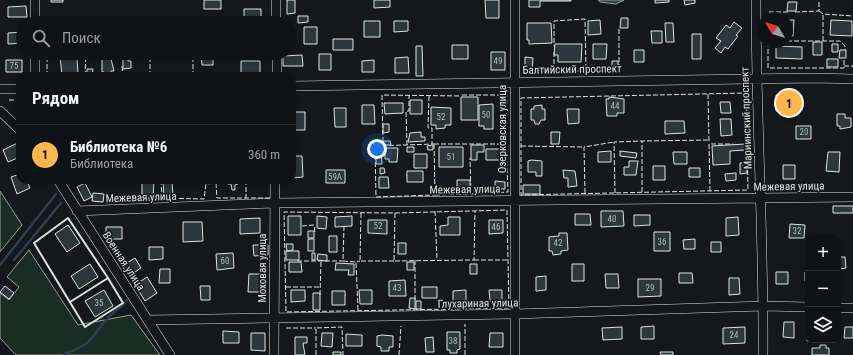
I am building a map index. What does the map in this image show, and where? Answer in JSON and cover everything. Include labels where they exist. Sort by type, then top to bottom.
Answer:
[{"type":"street","points":[[35,16],[36,0]]},
{"type":"street","points":[[276,0],[276,16]]},
{"type":"street","name":"Озерковская улица","points":[[514,0],[515,355]]},
{"type":"street","name":"Мариинский проспект","points":[[756,0],[756,80],[764,306],[763,355]]},
{"type":"street","points":[[35,60],[35,72]]},
{"type":"street","points":[[277,60],[277,72]]},
{"type":"street","name":"Балтийский проспект","points":[[296,86],[818,78],[853,79]]},
{"type":"street","points":[[0,89],[16,89]]},
{"type":"street","points":[[0,111],[16,126]]},
{"type":"street","name":"Военная улица","points":[[60,184],[170,355]]},
{"type":"street","name":"Моховая улица","points":[[274,355],[275,184]]},
{"type":"street","name":"Межевая улица","points":[[77,211],[274,203],[853,197]]},
{"type":"street","name":"Глухариная улица","points":[[148,320],[515,314],[764,306],[805,307]]},
{"type":"street","points":[[841,308],[853,308]]},
{"type":"green space","points":[[0,191],[22,225],[0,252]]},
{"type":"green space","points":[[29,250],[78,325],[131,315],[160,355],[16,355],[0,338],[0,293],[9,300],[19,287],[7,277]]},
{"type":"water","points":[[598,0],[624,0],[616,4],[600,2]]},
{"type":"building","points":[[51,0],[63,0],[63,2],[51,2]]},
{"type":"building","points":[[204,0],[221,0],[221,9],[204,9]]},
{"type":"building","points":[[287,0],[295,0],[295,13],[287,14]]},
{"type":"building","points":[[374,0],[390,0],[390,7],[374,8]]},
{"type":"building","points":[[485,0],[499,0],[499,18],[486,18]]},
{"type":"building","points":[[529,0],[571,1],[540,1],[540,7],[529,7]]},
{"type":"building","points":[[655,0],[669,0],[669,2],[655,3]]},
{"type":"building","points":[[684,0],[695,0],[695,3],[685,5]]},
{"type":"building","points":[[788,2],[797,2],[796,11],[787,11]]},
{"type":"building","points":[[26,6],[27,16],[8,17],[8,7]]},
{"type":"building","points":[[244,9],[261,9],[261,16],[244,16]]},
{"type":"building","points":[[298,16],[308,16],[308,22],[298,23]]},
{"type":"building","points":[[621,18],[628,18],[628,28],[620,28]]},
{"type":"building","points":[[600,20],[601,34],[588,35],[588,21]]},
{"type":"building","points":[[831,20],[852,21],[852,36],[830,35]]},
{"type":"building","points":[[364,21],[380,21],[380,37],[364,37]]},
{"type":"building","points":[[394,21],[408,21],[408,31],[394,32]]},
{"type":"building","points":[[734,22],[742,28],[728,49],[725,47],[721,53],[715,48],[721,41],[716,38],[726,25],[730,28]]},
{"type":"building","points":[[527,23],[551,23],[552,43],[529,44],[529,40],[527,40]]},
{"type":"building","points":[[665,23],[673,23],[674,42],[666,42]]},
{"type":"building","points":[[304,27],[317,27],[317,44],[304,44]]},
{"type":"building","points":[[651,31],[662,31],[662,43],[652,43]]},
{"type":"building","points":[[16,32],[16,43],[8,44],[8,33]]},
{"type":"building","points":[[692,34],[701,34],[701,59],[692,59]]},
{"type":"building","points":[[333,39],[353,39],[353,50],[333,50]]},
{"type":"building","points":[[813,42],[822,42],[822,55],[813,55]]},
{"type":"building","points":[[555,44],[582,44],[581,62],[558,62],[558,55],[554,55]]},
{"type":"building","points":[[593,44],[607,44],[606,59],[593,59]]},
{"type":"building","points":[[832,44],[838,44],[838,52],[832,52]]},
{"type":"building","points":[[452,45],[468,45],[468,59],[452,59]]},
{"type":"building","points":[[416,46],[422,46],[423,76],[416,76]]},
{"type":"building","points":[[802,47],[802,59],[776,58],[776,48]]},
{"type":"building","points":[[634,50],[644,50],[644,62],[634,62]]},
{"type":"building","points":[[840,50],[846,50],[846,58],[839,58]]},
{"type":"building","points":[[491,52],[505,52],[505,70],[491,70]]},
{"type":"building","points":[[319,54],[331,54],[331,70],[319,70]]},
{"type":"building","points":[[296,55],[302,55],[303,66],[283,66],[283,60],[296,60]]},
{"type":"building","points":[[408,57],[409,73],[395,73],[395,58]]},
{"type":"building","points":[[525,57],[533,58],[532,71],[525,71]]},
{"type":"building","points":[[827,59],[838,59],[838,67],[827,67]]},
{"type":"building","points":[[6,60],[22,60],[22,72],[6,72]]},
{"type":"building","points":[[60,60],[77,60],[78,72],[62,72]]},
{"type":"building","points":[[102,60],[111,60],[114,71],[102,72]]},
{"type":"building","points":[[123,60],[131,61],[131,68],[123,69]]},
{"type":"building","points":[[202,60],[213,60],[213,65],[202,65]]},
{"type":"building","points":[[374,60],[374,72],[362,72],[362,61]]},
{"type":"building","points":[[241,61],[260,61],[260,72],[241,72]]},
{"type":"building","points":[[612,61],[618,61],[618,67],[612,67]]},
{"type":"building","points":[[87,69],[93,69],[93,72],[87,72]]},
{"type":"building","points":[[800,94],[800,111],[776,111],[776,95]]},
{"type":"building","points":[[461,97],[478,97],[478,120],[461,120]]},
{"type":"building","points":[[609,97],[624,99],[624,113],[617,113],[617,116],[607,116],[606,99],[609,99]]},
{"type":"building","points":[[410,100],[422,100],[422,114],[410,114]]},
{"type":"building","points":[[720,102],[730,102],[731,113],[721,113]]},
{"type":"building","points":[[384,103],[403,103],[403,113],[385,114]]},
{"type":"building","points":[[493,104],[493,129],[484,129],[484,126],[479,126],[479,105]]},
{"type":"building","points":[[362,105],[374,105],[375,124],[362,124]]},
{"type":"building","points":[[542,105],[542,109],[545,109],[545,120],[541,120],[539,124],[535,124],[534,120],[531,120],[531,109],[534,109],[534,106]]},
{"type":"building","points":[[431,107],[451,108],[451,125],[445,125],[445,128],[436,129],[436,125],[431,125]]},
{"type":"building","points":[[334,108],[346,108],[346,127],[335,127]]},
{"type":"building","points":[[567,109],[579,109],[579,123],[568,124]]},
{"type":"building","points":[[296,112],[305,112],[305,130],[296,130]]},
{"type":"building","points":[[837,114],[845,114],[845,118],[851,118],[851,127],[840,129],[840,126],[837,126]]},
{"type":"building","points":[[720,119],[731,119],[732,135],[721,136]]},
{"type":"building","points":[[665,121],[684,121],[685,133],[665,134]]},
{"type":"building","points":[[383,124],[389,124],[389,132],[383,133]]},
{"type":"building","points":[[796,126],[811,126],[811,139],[796,139]]},
{"type":"building","points":[[421,132],[421,137],[425,137],[425,141],[408,142],[410,133]]},
{"type":"building","points":[[551,132],[560,132],[559,144],[551,144]]},
{"type":"building","points":[[383,141],[390,141],[391,145],[383,145]]},
{"type":"building","points":[[16,144],[16,159],[8,162],[3,150]]},
{"type":"building","points":[[745,144],[745,150],[730,151],[730,164],[713,165],[712,146]]},
{"type":"building","points":[[433,145],[433,150],[428,150],[427,146]]},
{"type":"building","points":[[471,145],[484,145],[484,152],[477,152],[477,160],[471,160]]},
{"type":"building","points":[[407,147],[414,147],[414,152],[407,152]]},
{"type":"building","points":[[439,147],[463,147],[463,167],[439,167]]},
{"type":"building","points":[[385,148],[398,148],[397,162],[389,162],[389,159],[385,159]]},
{"type":"building","points":[[486,149],[500,149],[500,160],[486,160]]},
{"type":"building","points":[[376,150],[381,150],[382,164],[376,164]]},
{"type":"building","points":[[611,151],[611,162],[598,162],[598,152]]},
{"type":"building","points":[[620,151],[637,153],[636,158],[620,156]]},
{"type":"building","points":[[673,152],[687,152],[687,164],[674,164]]},
{"type":"building","points":[[828,152],[840,152],[839,172],[826,171]]},
{"type":"building","points":[[414,154],[427,154],[427,168],[414,168]]},
{"type":"building","points":[[296,156],[302,156],[303,177],[296,178]]},
{"type":"building","points":[[528,161],[542,161],[542,176],[536,176],[536,172],[528,172]]},
{"type":"building","points":[[629,161],[638,161],[636,175],[624,175],[624,167],[629,167]]},
{"type":"building","points":[[740,163],[747,163],[747,173],[740,174]]},
{"type":"building","points":[[783,165],[795,165],[795,179],[783,179]]},
{"type":"building","points":[[653,166],[665,166],[665,180],[653,180]]},
{"type":"building","points":[[380,168],[384,168],[385,173],[380,174]]},
{"type":"building","points":[[689,168],[700,168],[700,177],[689,177]]},
{"type":"building","points":[[326,170],[345,170],[345,183],[326,183]]},
{"type":"building","points":[[563,170],[575,171],[577,186],[568,187],[568,178],[564,178]]},
{"type":"building","points":[[407,171],[423,171],[423,182],[407,182]]},
{"type":"building","points":[[736,173],[736,180],[726,181],[725,174]]},
{"type":"building","points":[[16,175],[16,184],[28,184],[30,188],[17,194],[11,177]]},
{"type":"building","points":[[379,177],[388,177],[389,188],[379,188]]},
{"type":"building","points":[[457,180],[470,180],[470,192],[457,192]]},
{"type":"building","points":[[495,181],[505,182],[505,189],[495,189]]},
{"type":"building","points":[[86,184],[92,197],[84,201],[77,187]]},
{"type":"building","points":[[142,184],[154,184],[153,198],[142,198]]},
{"type":"building","points":[[163,184],[172,184],[173,196],[164,197]]},
{"type":"building","points":[[231,184],[238,184],[235,185],[235,190],[232,190]]},
{"type":"building","points":[[523,185],[540,185],[540,194],[523,194]]},
{"type":"building","points":[[93,193],[104,194],[103,202],[92,201]]},
{"type":"building","points":[[833,206],[853,206],[853,213],[833,213]]},
{"type":"building","points":[[601,211],[623,211],[624,226],[601,227]]},
{"type":"building","points":[[575,214],[590,214],[591,225],[575,225]]},
{"type":"building","points":[[634,215],[650,215],[650,225],[634,226]]},
{"type":"building","points":[[288,216],[301,216],[301,235],[288,235]]},
{"type":"building","points":[[317,216],[327,217],[326,229],[317,228]]},
{"type":"building","points":[[352,216],[352,226],[335,227],[335,217]]},
{"type":"building","points":[[448,217],[460,217],[460,235],[440,235],[440,226],[448,225]]},
{"type":"building","points":[[738,217],[739,235],[726,236],[726,218]]},
{"type":"building","points":[[260,218],[260,233],[240,234],[240,219]]},
{"type":"building","points":[[368,220],[387,220],[387,234],[368,233]]},
{"type":"building","points":[[489,220],[503,220],[503,233],[489,234]]},
{"type":"building","points":[[183,222],[202,222],[203,241],[183,242]]},
{"type":"building","points":[[790,224],[805,225],[804,238],[789,238]]},
{"type":"building","points":[[68,225],[80,243],[67,252],[55,234]]},
{"type":"building","points":[[106,227],[122,227],[122,239],[106,239]]},
{"type":"building","points":[[308,231],[314,231],[314,238],[308,238]]},
{"type":"building","points":[[654,232],[670,232],[670,251],[654,251]]},
{"type":"building","points":[[559,233],[567,233],[568,250],[561,251],[561,254],[553,255],[552,251],[549,251],[549,237],[559,236]]},
{"type":"building","points":[[329,236],[337,236],[337,252],[329,252]]},
{"type":"building","points":[[308,239],[314,239],[314,251],[308,251]]},
{"type":"building","points":[[695,239],[695,249],[684,249],[683,240]]},
{"type":"building","points":[[711,242],[721,242],[721,252],[711,252]]},
{"type":"building","points":[[398,243],[406,243],[406,254],[398,254]]},
{"type":"building","points":[[286,244],[293,244],[293,250],[287,251]]},
{"type":"building","points":[[253,245],[268,245],[268,255],[254,256]]},
{"type":"building","points":[[149,247],[163,247],[163,259],[149,260]]},
{"type":"building","points":[[286,251],[299,251],[299,260],[286,260]]},
{"type":"building","points":[[233,253],[234,268],[217,270],[216,254]]},
{"type":"building","points":[[312,253],[315,253],[315,260],[312,260]]},
{"type":"building","points":[[318,254],[327,255],[327,261],[317,260]]},
{"type":"building","points":[[841,257],[845,257],[846,268],[841,269]]},
{"type":"building","points":[[135,258],[141,268],[129,276],[122,266]]},
{"type":"building","points":[[289,262],[301,262],[302,272],[289,272]]},
{"type":"building","points":[[407,262],[414,262],[414,270],[407,270]]},
{"type":"building","points":[[336,263],[354,264],[354,275],[348,275],[349,270],[335,270]]},
{"type":"building","points":[[90,264],[98,277],[79,289],[71,276]]},
{"type":"building","points":[[470,264],[477,264],[477,274],[470,274]]},
{"type":"building","points":[[572,264],[584,264],[584,281],[572,281]]},
{"type":"building","points":[[160,269],[170,269],[170,283],[159,283]]},
{"type":"building","points":[[776,272],[788,272],[788,284],[776,284]]},
{"type":"building","points":[[679,273],[692,273],[693,283],[679,283]]},
{"type":"building","points":[[249,274],[263,274],[263,292],[248,292]]},
{"type":"building","points":[[605,274],[618,274],[619,288],[606,288]]},
{"type":"building","points":[[546,276],[546,290],[536,291],[536,277]]},
{"type":"building","points":[[147,277],[157,293],[145,301],[135,285]]},
{"type":"building","points":[[729,278],[739,278],[740,294],[729,295]]},
{"type":"building","points":[[638,279],[661,279],[661,296],[638,297]]},
{"type":"building","points":[[405,280],[406,296],[389,296],[389,281]]},
{"type":"building","points":[[5,286],[14,293],[9,299],[0,292]]},
{"type":"building","points":[[200,286],[210,286],[210,300],[201,300]]},
{"type":"building","points":[[422,287],[437,287],[437,298],[422,298]]},
{"type":"building","points":[[104,290],[113,306],[95,317],[85,301]]},
{"type":"building","points":[[291,290],[305,290],[305,301],[291,302]]},
{"type":"building","points":[[359,290],[372,290],[372,304],[360,304]]},
{"type":"building","points":[[466,290],[466,306],[453,306],[453,291]]},
{"type":"building","points":[[489,290],[502,290],[502,301],[490,301]]},
{"type":"building","points":[[332,291],[345,291],[345,305],[332,305]]},
{"type":"building","points":[[313,293],[320,293],[320,310],[313,310]]},
{"type":"building","points":[[410,298],[415,298],[415,309],[409,308]]},
{"type":"building","points":[[416,301],[421,301],[421,309],[416,309]]},
{"type":"building","points":[[784,322],[794,322],[794,338],[783,337]]},
{"type":"building","points":[[654,326],[654,339],[641,339],[641,327]]},
{"type":"building","points":[[622,327],[622,339],[603,340],[602,328]]},
{"type":"building","points":[[745,327],[745,343],[723,344],[723,328]]},
{"type":"building","points":[[845,327],[853,327],[853,338],[844,338]]},
{"type":"building","points":[[223,331],[239,332],[239,343],[223,343]]},
{"type":"building","points":[[447,332],[460,332],[460,349],[457,350],[457,353],[450,353],[450,350],[447,350]]},
{"type":"building","points":[[251,333],[265,333],[265,351],[251,350]]},
{"type":"building","points":[[322,333],[333,333],[332,347],[321,346]]},
{"type":"building","points":[[490,333],[503,333],[503,347],[489,347]]},
{"type":"building","points":[[346,334],[362,335],[362,346],[346,346]]},
{"type":"building","points":[[377,336],[393,336],[393,347],[389,347],[389,351],[381,351],[381,347],[377,346]]},
{"type":"building","points":[[295,337],[307,337],[307,343],[303,343],[305,355],[295,355]]},
{"type":"building","points":[[433,337],[434,352],[426,352],[425,338]]},
{"type":"building","points":[[820,345],[826,345],[826,348],[829,348],[829,355],[812,355],[812,348],[820,348]]},
{"type":"building","points":[[333,352],[341,352],[341,355],[333,355]]},
{"type":"building","points":[[660,352],[673,352],[673,355],[661,355]]},
{"type":"waterway","points":[[0,265],[56,194]]},
{"type":"waterway","points":[[14,260],[61,203]]},
{"type":"waterway","points":[[65,355],[66,353],[87,343],[109,317],[127,300]]},
{"type":"fence","points":[[795,12],[819,11],[819,0]]},
{"type":"fence","points":[[819,11],[823,14],[853,16]]},
{"type":"fence","points":[[823,14],[823,41]]},
{"type":"fence","points":[[532,71],[586,71],[585,19],[554,21],[554,46]]},
{"type":"fence","points":[[586,71],[619,71],[619,27]]},
{"type":"fence","points":[[793,41],[840,41],[845,46],[845,50]]},
{"type":"fence","points":[[768,48],[768,68],[844,68],[844,58]]},
{"type":"fence","points":[[554,52],[554,71]]},
{"type":"fence","points":[[47,60],[47,72]]},
{"type":"fence","points":[[85,72],[86,60]]},
{"type":"fence","points":[[150,60],[150,72]]},
{"type":"fence","points":[[193,60],[193,72]]},
{"type":"fence","points":[[122,66],[123,72]]},
{"type":"fence","points":[[844,66],[853,66]]},
{"type":"fence","points":[[746,93],[748,190],[521,195],[521,98],[746,93]]},
{"type":"fence","points":[[708,94],[709,142]]},
{"type":"fence","points":[[383,142],[382,95],[461,96]]},
{"type":"fence","points":[[407,145],[406,111],[409,111],[409,95]]},
{"type":"fence","points":[[434,144],[506,144],[507,95],[461,95]]},
{"type":"fence","points":[[429,96],[428,128],[432,128],[432,144]]},
{"type":"fence","points":[[9,100],[16,100]]},
{"type":"fence","points":[[642,192],[642,141],[709,140]]},
{"type":"fence","points":[[615,193],[614,142],[642,141]]},
{"type":"fence","points":[[585,193],[584,147],[614,142]]},
{"type":"fence","points":[[434,144],[435,195],[376,197],[375,146],[434,144]]},
{"type":"fence","points":[[471,194],[508,192],[506,144]]},
{"type":"fence","points":[[710,191],[709,144],[733,144]]},
{"type":"fence","points":[[521,146],[584,147]]},
{"type":"fence","points":[[435,195],[471,194],[470,158]]},
{"type":"fence","points":[[161,184],[162,198],[204,199],[206,184]]},
{"type":"fence","points":[[216,184],[217,198],[270,198],[270,196]]},
{"type":"fence","points":[[246,184],[246,198]]},
{"type":"fence","points":[[105,200],[157,200]]},
{"type":"fence","points":[[507,210],[509,308],[286,312],[284,212],[395,213],[507,210]]},
{"type":"fence","points":[[435,211],[437,260]]},
{"type":"fence","points":[[395,213],[394,261],[474,260],[475,211]]},
{"type":"fence","points":[[361,213],[360,261],[394,261]]},
{"type":"fence","points":[[302,226],[314,225],[315,233]]},
{"type":"fence","points":[[344,226],[343,261],[356,262]]},
{"type":"fence","points":[[415,260],[415,301]]},
{"type":"fence","points":[[474,260],[508,260]]},
{"type":"fence","points":[[297,261],[343,261]]},
{"type":"fence","points":[[320,295],[321,261]]},
{"type":"fence","points":[[358,310],[356,262],[360,261]]},
{"type":"fence","points":[[286,287],[320,287]]},
{"type":"fence","points":[[465,324],[465,355]]},
{"type":"fence","points":[[399,355],[401,326]]},
{"type":"fence","points":[[316,355],[316,328],[342,327],[343,355]]},
{"type":"fence","points":[[286,328],[316,328]]},
{"type":"wall","points":[[70,302],[108,278],[123,303],[85,327],[34,243],[68,218],[108,278]]},
{"type":"place","name":"Библиотека №6","points":[[789,103]]}]
